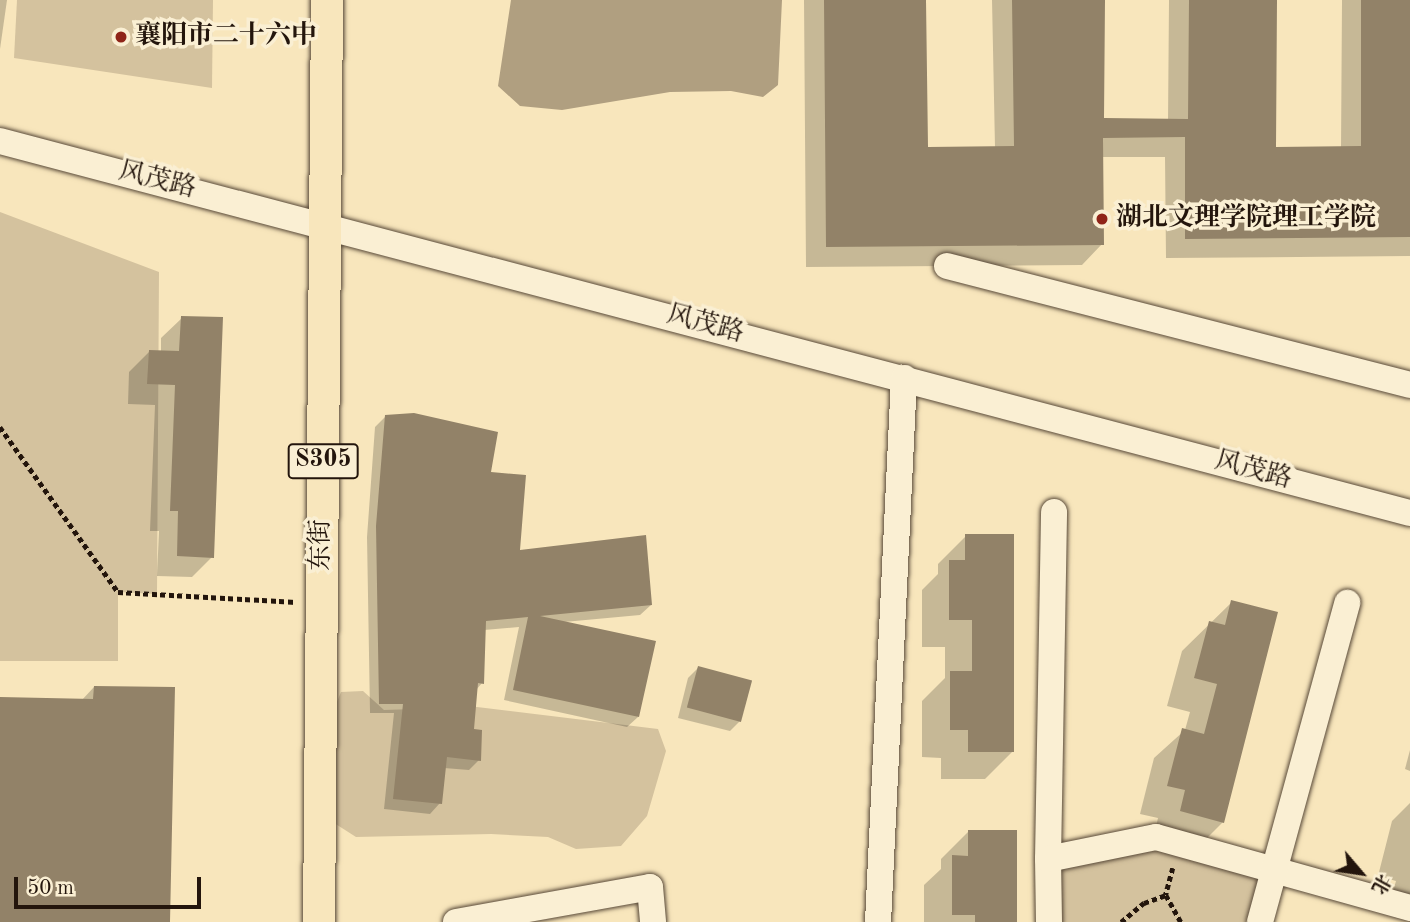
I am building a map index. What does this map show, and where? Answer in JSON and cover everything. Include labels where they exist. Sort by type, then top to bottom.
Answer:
[{"type":"main road","name":"东街","points":[[319,922],[327,0]]},
{"type":"street","name":"风茂路","points":[[0,141],[325,224],[1410,513]]},
{"type":"street","points":[[947,266],[1410,385]]},
{"type":"street","points":[[878,922],[904,378]]},
{"type":"street","points":[[1049,922],[1054,512]]},
{"type":"street","points":[[1260,922],[1272,869],[1347,603]]},
{"type":"street","points":[[1048,859],[1156,837],[1410,908]]},
{"type":"street","points":[[456,922],[650,887],[653,922]]},
{"type":"path","points":[[0,427],[118,592],[322,603]]},
{"type":"path","points":[[1179,843],[1166,895],[1181,922]]},
{"type":"path","points":[[1121,922],[1144,903],[1166,895]]},
{"type":"shaded area","name":"襄阳市二十六中","points":[[17,0],[213,0],[212,88],[14,58]]},
{"type":"shaded area","points":[[511,0],[782,0],[778,85],[763,97],[731,91],[670,92],[562,110],[520,106],[498,86]]},
{"type":"shaded area","points":[[0,212],[159,272],[157,594],[118,592],[118,661],[0,661]]},
{"type":"shaded area","points":[[363,691],[384,710],[477,707],[658,729],[666,751],[647,816],[621,846],[576,849],[548,837],[491,834],[356,837],[331,821],[333,712],[341,692]]},
{"type":"shaded area","points":[[1156,837],[1272,869],[1260,922],[1049,922],[1048,859]]},
{"type":"building","points":[[824,0],[926,0],[928,147],[1014,146],[1012,0],[1105,0],[1104,118],[1188,119],[1189,0],[1277,0],[1276,147],[1361,146],[1361,0],[1410,0],[1410,237],[1185,239],[1185,137],[1103,138],[1104,245],[826,247]]},
{"type":"building","points":[[181,316],[223,317],[214,558],[177,556],[178,511],[170,511],[175,385],[147,384],[149,350],[179,351]]},
{"type":"building","points":[[414,413],[498,432],[491,472],[526,475],[520,550],[646,535],[652,605],[540,616],[656,641],[639,717],[513,690],[528,617],[486,621],[484,684],[478,683],[474,729],[482,730],[481,761],[447,757],[442,804],[393,799],[403,704],[379,704],[376,526],[385,415]]},
{"type":"building","points":[[965,534],[1014,534],[1014,752],[968,752],[968,730],[950,730],[950,671],[972,671],[972,620],[949,620],[949,560],[965,560]]},
{"type":"building","points":[[1231,600],[1278,612],[1224,823],[1180,811],[1185,790],[1167,786],[1182,728],[1204,734],[1217,684],[1194,678],[1209,621],[1225,625]]},
{"type":"building","points":[[698,666],[752,680],[741,722],[687,708]]},
{"type":"building","points":[[94,686],[175,687],[170,922],[0,922],[0,697],[93,699]]},
{"type":"building","points":[[968,830],[1017,830],[1017,922],[975,922],[975,915],[952,915],[952,855],[968,856]]},
{"type":"place","name":"襄阳市二十六中","points":[[121,37]]},
{"type":"place","name":"湖北文理学院理工学院","points":[[1102,219]]}]
